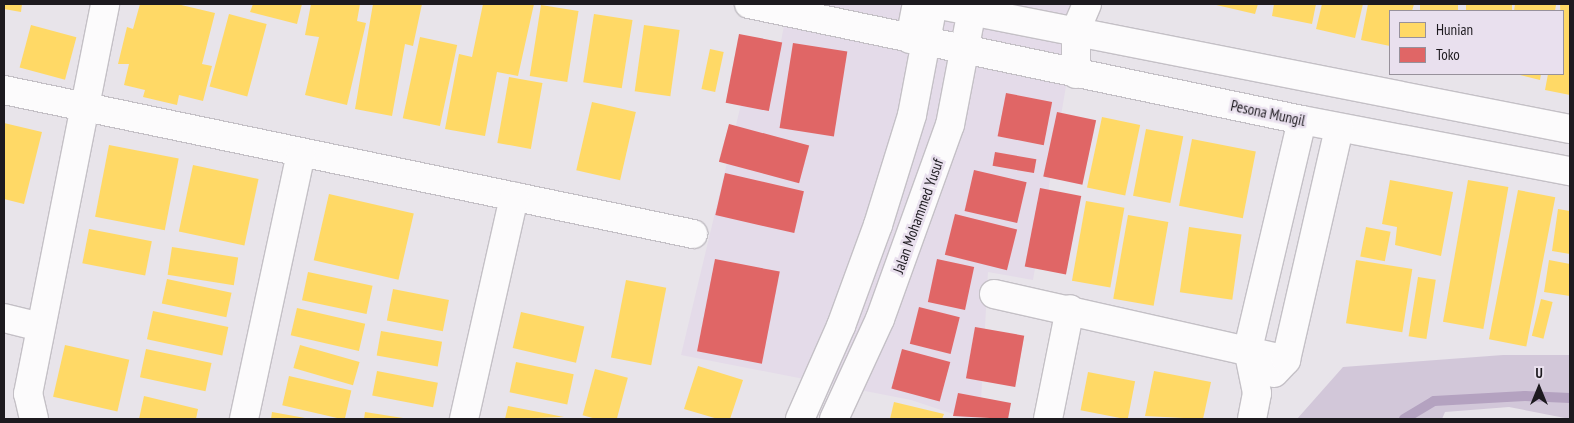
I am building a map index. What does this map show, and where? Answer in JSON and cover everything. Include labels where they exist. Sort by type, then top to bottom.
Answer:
[{"type":"street","points":[[34,419],[28,394],[105,4]]},
{"type":"street","name":"Pesona Mungil","points":[[749,4],[1339,128],[1570,171]]},
{"type":"street","points":[[800,419],[841,326],[878,225],[912,115],[919,41],[917,4]]},
{"type":"street","points":[[919,41],[934,4],[972,7],[1076,30],[1570,129]]},
{"type":"street","points":[[1076,74],[1076,30],[1087,4]]},
{"type":"street","name":"Jalan Mohammed Yusuf","points":[[834,419],[880,319],[950,125],[967,51],[972,7]]},
{"type":"street","points":[[4,90],[693,234]]},
{"type":"street","points":[[1252,419],[1258,393],[1248,349],[1302,120]]},
{"type":"street","points":[[1258,393],[1286,360],[1339,128]]},
{"type":"street","points":[[244,419],[301,153]]},
{"type":"street","points":[[464,419],[514,197]]},
{"type":"street","points":[[994,294],[1248,349],[1286,360]]},
{"type":"street","points":[[1048,419],[1070,309]]},
{"type":"street","points":[[4,318],[40,327]]},
{"type":"shaded area","points":[[788,4],[1080,4],[1033,280],[988,272],[980,419],[968,419],[911,400],[681,355],[742,100],[769,106]]},
{"type":"shaded area","points":[[1503,355],[1570,355],[1570,419],[1509,407],[1445,412],[1442,419],[1297,419],[1343,367]]},
{"type":"building: Hunian","points":[[4,4],[22,4],[21,12],[4,9]]},
{"type":"building: Hunian","points":[[140,4],[177,4],[215,13],[202,64],[212,66],[203,101],[179,95],[177,105],[143,97],[145,90],[124,85],[129,64],[118,64],[127,27],[133,29]]},
{"type":"building: Hunian","points":[[253,4],[302,4],[297,24],[250,12]]},
{"type":"building: Hunian","points":[[311,4],[360,4],[357,21],[366,23],[347,105],[305,95],[319,37],[305,35]]},
{"type":"building: Hunian","points":[[373,4],[422,4],[413,46],[405,44],[392,116],[355,109]]},
{"type":"building: Hunian","points":[[483,4],[534,4],[518,76],[497,72],[485,136],[445,129],[459,54],[472,57]]},
{"type":"building: Hunian","points":[[1212,4],[1258,4],[1255,14]]},
{"type":"building: Hunian","points":[[1274,4],[1316,4],[1312,24],[1272,16]]},
{"type":"building: Hunian","points":[[1322,4],[1363,4],[1355,38],[1316,29]]},
{"type":"building: Hunian","points":[[1368,4],[1414,4],[1412,10],[1389,10],[1389,46],[1361,40]]},
{"type":"building: Hunian","points":[[1420,4],[1458,4],[1458,10],[1420,10]]},
{"type":"building: Hunian","points":[[1466,4],[1512,4],[1512,10],[1466,10]]},
{"type":"building: Hunian","points":[[1515,4],[1556,5],[1555,10],[1514,10]]},
{"type":"building: Hunian","points":[[1560,4],[1570,5],[1570,95],[1545,90],[1548,75],[1564,75],[1564,10],[1560,10]]},
{"type":"building: Hunian","points":[[541,5],[579,11],[567,82],[530,76]]},
{"type":"building: Hunian","points":[[229,14],[267,24],[247,97],[210,86]]},
{"type":"building: Hunian","points":[[594,14],[633,20],[622,88],[583,82]]},
{"type":"building: Hunian","points":[[31,25],[76,37],[65,80],[20,68]]},
{"type":"building: Hunian","points":[[644,25],[680,30],[670,96],[635,91]]},
{"type":"building: Hunian","points":[[420,37],[457,45],[440,126],[403,118]]},
{"type":"building: Hunian","points":[[710,49],[724,52],[715,92],[701,89]]},
{"type":"building: Hunian","points":[[1520,75],[1541,75],[1540,80]]},
{"type":"building: Hunian","points":[[509,77],[542,83],[531,149],[497,143]]},
{"type":"building: Hunian","points":[[592,102],[636,112],[620,180],[576,170]]},
{"type":"building: Hunian","points":[[1102,117],[1140,125],[1125,196],[1087,187]]},
{"type":"building: Hunian","points":[[4,123],[42,132],[24,204],[4,199]]},
{"type":"building: Hunian","points":[[1146,129],[1183,136],[1170,203],[1133,196]]},
{"type":"building: Hunian","points":[[1192,139],[1256,151],[1243,218],[1179,206]]},
{"type":"building: Hunian","points":[[109,145],[179,159],[165,230],[95,217]]},
{"type":"building: Hunian","points":[[193,165],[259,179],[244,245],[179,232]]},
{"type":"building: Hunian","points":[[1390,180],[1453,192],[1441,256],[1395,245],[1397,227],[1382,224]]},
{"type":"building: Hunian","points":[[1468,180],[1508,187],[1483,329],[1443,322]]},
{"type":"building: Hunian","points":[[1518,190],[1555,197],[1526,346],[1489,339]]},
{"type":"building: Hunian","points":[[329,194],[414,214],[398,280],[314,260]]},
{"type":"building: Hunian","points":[[1086,201],[1124,208],[1110,288],[1072,281]]},
{"type":"building: Hunian","points":[[1558,209],[1570,211],[1570,254],[1552,251]]},
{"type":"building: Hunian","points":[[1128,215],[1168,222],[1154,306],[1113,299]]},
{"type":"building: Hunian","points":[[1189,227],[1241,234],[1232,300],[1180,292]]},
{"type":"building: Hunian","points":[[1366,227],[1391,232],[1385,261],[1360,256]]},
{"type":"building: Hunian","points":[[89,229],[152,241],[145,276],[82,263]]},
{"type":"building: Hunian","points":[[172,247],[238,257],[234,285],[168,275]]},
{"type":"building: Hunian","points":[[1356,260],[1412,269],[1402,332],[1346,323]]},
{"type":"building: Hunian","points":[[1549,260],[1570,264],[1570,296],[1544,292]]},
{"type":"building: Hunian","points":[[308,272],[373,286],[367,314],[302,300]]},
{"type":"building: Hunian","points":[[1418,277],[1436,280],[1426,339],[1409,336]]},
{"type":"building: Hunian","points":[[167,279],[232,293],[226,317],[162,303]]},
{"type":"building: Hunian","points":[[626,280],[666,288],[651,365],[611,358]]},
{"type":"building: Hunian","points":[[393,289],[449,300],[443,331],[387,320]]},
{"type":"building: Hunian","points":[[1541,299],[1553,302],[1543,339],[1532,336]]},
{"type":"building: Hunian","points":[[297,308],[365,324],[359,351],[291,335]]},
{"type":"building: Hunian","points":[[153,311],[228,327],[222,355],[147,339]]},
{"type":"building: Hunian","points":[[521,312],[584,327],[576,363],[513,348]]},
{"type":"building: Hunian","points":[[381,331],[442,342],[438,366],[377,356]]},
{"type":"building: Hunian","points":[[65,345],[129,360],[117,411],[53,397]]},
{"type":"building: Hunian","points":[[300,345],[360,362],[353,385],[293,368]]},
{"type":"building: Hunian","points":[[146,349],[212,363],[206,391],[140,377]]},
{"type":"building: Hunian","points":[[516,362],[574,374],[567,405],[510,392]]},
{"type":"building: Hunian","points":[[698,366],[743,380],[730,419],[718,419],[684,409]]},
{"type":"building: Hunian","points":[[595,369],[628,378],[617,419],[596,419],[583,415]]},
{"type":"building: Hunian","points":[[377,371],[438,383],[433,407],[372,396]]},
{"type":"building: Hunian","points":[[1154,371],[1211,382],[1203,419],[1145,416]]},
{"type":"building: Hunian","points":[[1088,372],[1135,381],[1128,419],[1081,410]]},
{"type":"building: Hunian","points":[[289,376],[351,390],[345,419],[282,405]]},
{"type":"building: Hunian","points":[[144,396],[198,409],[196,419],[139,419]]},
{"type":"building: Hunian","points":[[894,402],[944,414],[942,419],[890,419]]},
{"type":"building: Hunian","points":[[508,406],[564,417],[505,419]]},
{"type":"building: Hunian","points":[[272,412],[305,418],[305,419],[271,419]]},
{"type":"building: Hunian","points":[[365,412],[403,418],[403,419],[364,419]]},
{"type":"building: Toko","points":[[739,34],[782,42],[769,111],[726,103]]},
{"type":"building: Toko","points":[[793,43],[847,52],[834,137],[780,128]]},
{"type":"building: Toko","points":[[1006,93],[1052,102],[1044,145],[998,136]]},
{"type":"building: Toko","points":[[1057,112],[1096,120],[1082,185],[1043,177]]},
{"type":"building: Toko","points":[[729,124],[809,145],[799,183],[719,162]]},
{"type":"building: Toko","points":[[995,152],[1036,159],[1034,173],[993,166]]},
{"type":"building: Toko","points":[[974,170],[1027,182],[1017,223],[965,211]]},
{"type":"building: Toko","points":[[725,173],[804,191],[794,233],[715,215]]},
{"type":"building: Toko","points":[[1040,188],[1081,196],[1066,275],[1025,267]]},
{"type":"building: Toko","points":[[955,214],[1017,229],[1007,270],[945,255]]},
{"type":"building: Toko","points":[[715,259],[780,272],[762,364],[697,351]]},
{"type":"building: Toko","points":[[937,259],[974,267],[965,310],[928,302]]},
{"type":"building: Toko","points":[[919,307],[960,317],[951,354],[910,344]]},
{"type":"building: Toko","points":[[975,327],[1024,336],[1015,387],[966,378]]},
{"type":"building: Toko","points":[[902,349],[950,362],[940,402],[891,389]]},
{"type":"building: Toko","points":[[958,393],[1011,403],[1008,419],[953,416]]},
{"type":"waterway","points":[[1404,419],[1434,401],[1525,396],[1570,398]]}]
